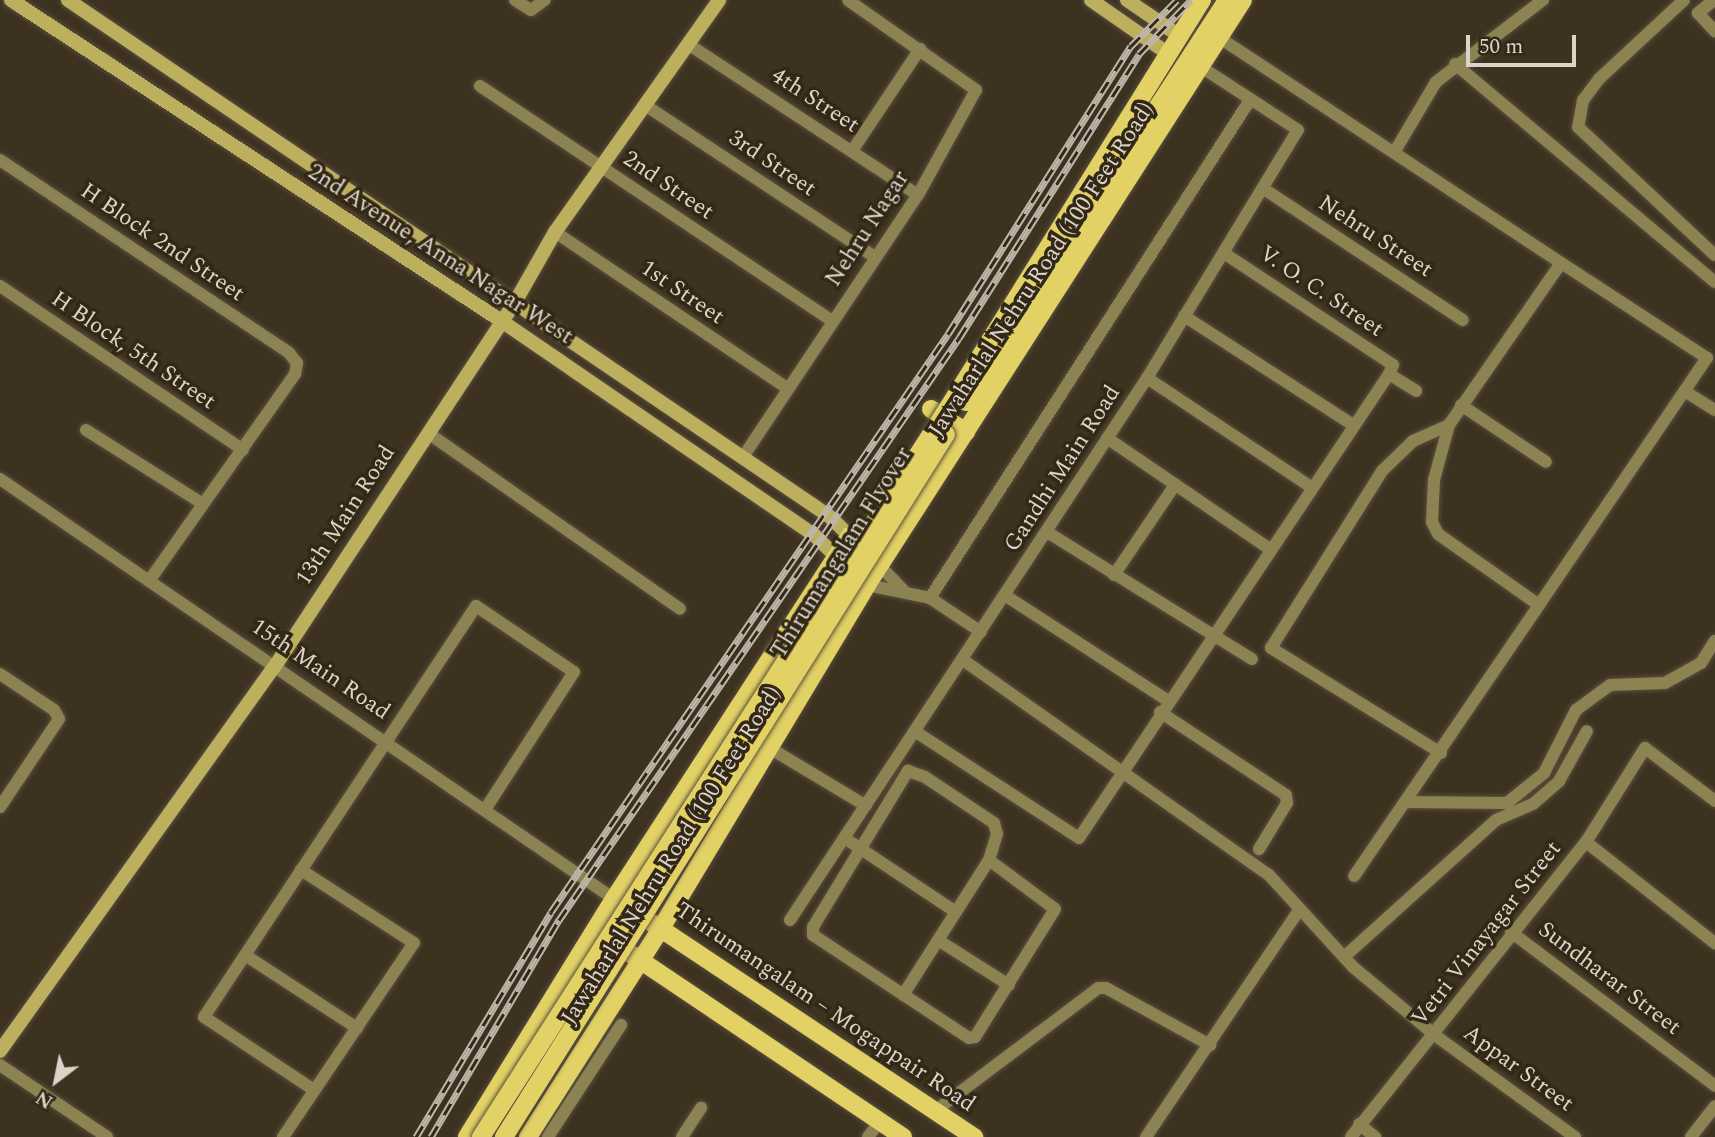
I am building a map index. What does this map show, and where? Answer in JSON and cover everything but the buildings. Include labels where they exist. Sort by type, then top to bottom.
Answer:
[{"type":"main road","name":"2nd Avenue, Anna Nagar West","points":[[11,0],[500,320],[815,536],[867,585]]},
{"type":"main road","name":"2nd Avenue, Anna Nagar West","points":[[68,0],[829,516],[880,566]]},
{"type":"main road","name":"13th Main Road","points":[[0,1051],[275,666],[500,320],[514,304],[555,232],[719,0]]},
{"type":"main road","points":[[1091,0],[1160,48],[1190,0]]},
{"type":"main road","points":[[1127,0],[1171,30]]},
{"type":"main road","name":"Thirumangalam Flyover","points":[[504,1137],[961,398],[1202,0]]},
{"type":"main road","name":"Thirumangalam Flyover","points":[[481,1137],[961,398],[1227,0]]},
{"type":"main road","name":"Jawaharlal Nehru Road (100 Feet Road)","points":[[528,1137],[641,961],[867,585],[1243,0]]},
{"type":"main road","points":[[931,409],[966,432]]},
{"type":"main road","name":"Jawaharlal Nehru Road (100 Feet Road)","points":[[467,1137],[614,899],[850,536]]},
{"type":"main road","name":"Thirumangalam – Mogappair Road","points":[[614,899],[974,1137]]},
{"type":"main road","points":[[595,930],[904,1137]]},
{"type":"main road","points":[[534,1028],[578,1056]]},
{"type":"street","points":[[515,0],[534,10],[545,0]]},
{"type":"street","points":[[848,0],[920,49],[852,151]]},
{"type":"street","points":[[1395,151],[1436,82],[1455,64],[1543,0]]},
{"type":"street","points":[[1684,0],[1599,79],[1583,100],[1578,127],[1715,255]]},
{"type":"street","points":[[1714,0],[1698,13],[1715,31]]},
{"type":"street","points":[[1220,38],[1561,263],[1711,353],[1441,753],[1354,876]]},
{"type":"street","name":"4th Street","points":[[688,44],[918,195]]},
{"type":"street","name":"Nehru Nagar","points":[[743,457],[918,195],[976,90],[920,49]]},
{"type":"street","points":[[1455,64],[1715,282]]},
{"type":"street","name":"Gandhi Main Road","points":[[790,920],[846,839],[1147,378],[1184,316],[1226,254],[1298,130],[1201,67]]},
{"type":"street","name":"2nd Street","points":[[480,86],[833,321]]},
{"type":"street","points":[[930,598],[1250,100]]},
{"type":"street","name":"3rd Street","points":[[645,105],[875,257]]},
{"type":"street","name":"H Block 2nd Street","points":[[0,160],[289,353],[298,363],[295,374],[243,450]]},
{"type":"street","name":"Nehru Street","points":[[1264,189],[1463,320]]},
{"type":"street","name":"1st Street","points":[[555,232],[787,388]]},
{"type":"street","name":"V. O. C. Street","points":[[1226,254],[1391,370],[1416,391]]},
{"type":"street","points":[[1539,605],[1438,534],[1432,522],[1434,480],[1448,425],[1561,263]]},
{"type":"street","name":"H Block, 5th Street","points":[[0,286],[243,450]]},
{"type":"street","points":[[1184,316],[1353,425]]},
{"type":"street","points":[[916,732],[1079,838],[1160,712],[1391,370]]},
{"type":"street","points":[[1147,378],[1311,487]]},
{"type":"street","points":[[1686,392],[1715,410]]},
{"type":"street","points":[[1461,405],[1546,461]]},
{"type":"street","points":[[1441,753],[1271,648],[1382,471],[1413,441],[1448,425]]},
{"type":"street","points":[[86,430],[203,504]]},
{"type":"street","points":[[428,433],[680,608]]},
{"type":"street","points":[[1107,438],[1270,549]]},
{"type":"street","points":[[151,578],[243,450]]},
{"type":"street","name":"15th Main Road","points":[[0,479],[151,578],[614,899]]},
{"type":"street","points":[[1114,575],[1175,485]]},
{"type":"street","points":[[1047,532],[1210,638],[1252,659]]},
{"type":"street","points":[[880,566],[902,589]]},
{"type":"street","points":[[867,585],[902,589],[930,598],[981,632]]},
{"type":"street","points":[[1006,596],[1168,701]]},
{"type":"street","points":[[314,1090],[204,1017],[476,606],[574,672],[486,808]]},
{"type":"street","points":[[1406,802],[1507,803],[1544,773],[1576,710],[1610,685],[1665,683],[1701,663],[1715,641]]},
{"type":"street","name":"Appar Street","points":[[962,660],[1123,768],[1269,875],[1344,957],[1436,1036],[1575,1137]]},
{"type":"street","points":[[0,807],[59,719],[54,710],[2,680]]},
{"type":"street","points":[[1160,712],[1286,795],[1287,803],[1259,849]]},
{"type":"street","points":[[1344,957],[1496,820],[1533,804],[1559,781],[1587,731]]},
{"type":"street","points":[[768,747],[866,806]]},
{"type":"street","name":"Vetri Vinayagar Street","points":[[1351,1137],[1359,1124],[1436,1036],[1511,932],[1586,842],[1645,748],[1715,801]]},
{"type":"street","points":[[903,995],[989,860],[997,834],[994,823],[914,771],[908,771],[813,927],[813,936],[903,995],[969,1038],[975,1037],[1055,909],[989,860]]},
{"type":"street","points":[[846,839],[956,912]]},
{"type":"street","points":[[1586,842],[1715,943]]},
{"type":"street","points":[[283,1137],[414,943],[301,870]]},
{"type":"street","points":[[1146,1137],[1300,909]]},
{"type":"street","name":"Sundharar Street","points":[[1511,932],[1715,1086]]},
{"type":"street","points":[[938,940],[1009,985]]},
{"type":"street","points":[[245,955],[357,1028]]},
{"type":"street","points":[[935,1111],[1098,988],[1106,988],[1210,1045]]},
{"type":"street","points":[[548,1137],[621,1025]]},
{"type":"street","points":[[0,1065],[107,1137]]},
{"type":"street","points":[[1690,1137],[1715,1106]]},
{"type":"street","points":[[682,1137],[701,1108]]},
{"type":"street","points":[[868,1137],[880,1121]]},
{"type":"street","points":[[1359,1124],[1375,1137]]},
{"type":"railway","points":[[416,1137],[551,912],[948,334],[1131,46],[1177,0]]},
{"type":"railway","points":[[431,1137],[559,920],[959,338],[1139,54],[1191,0]]}]
